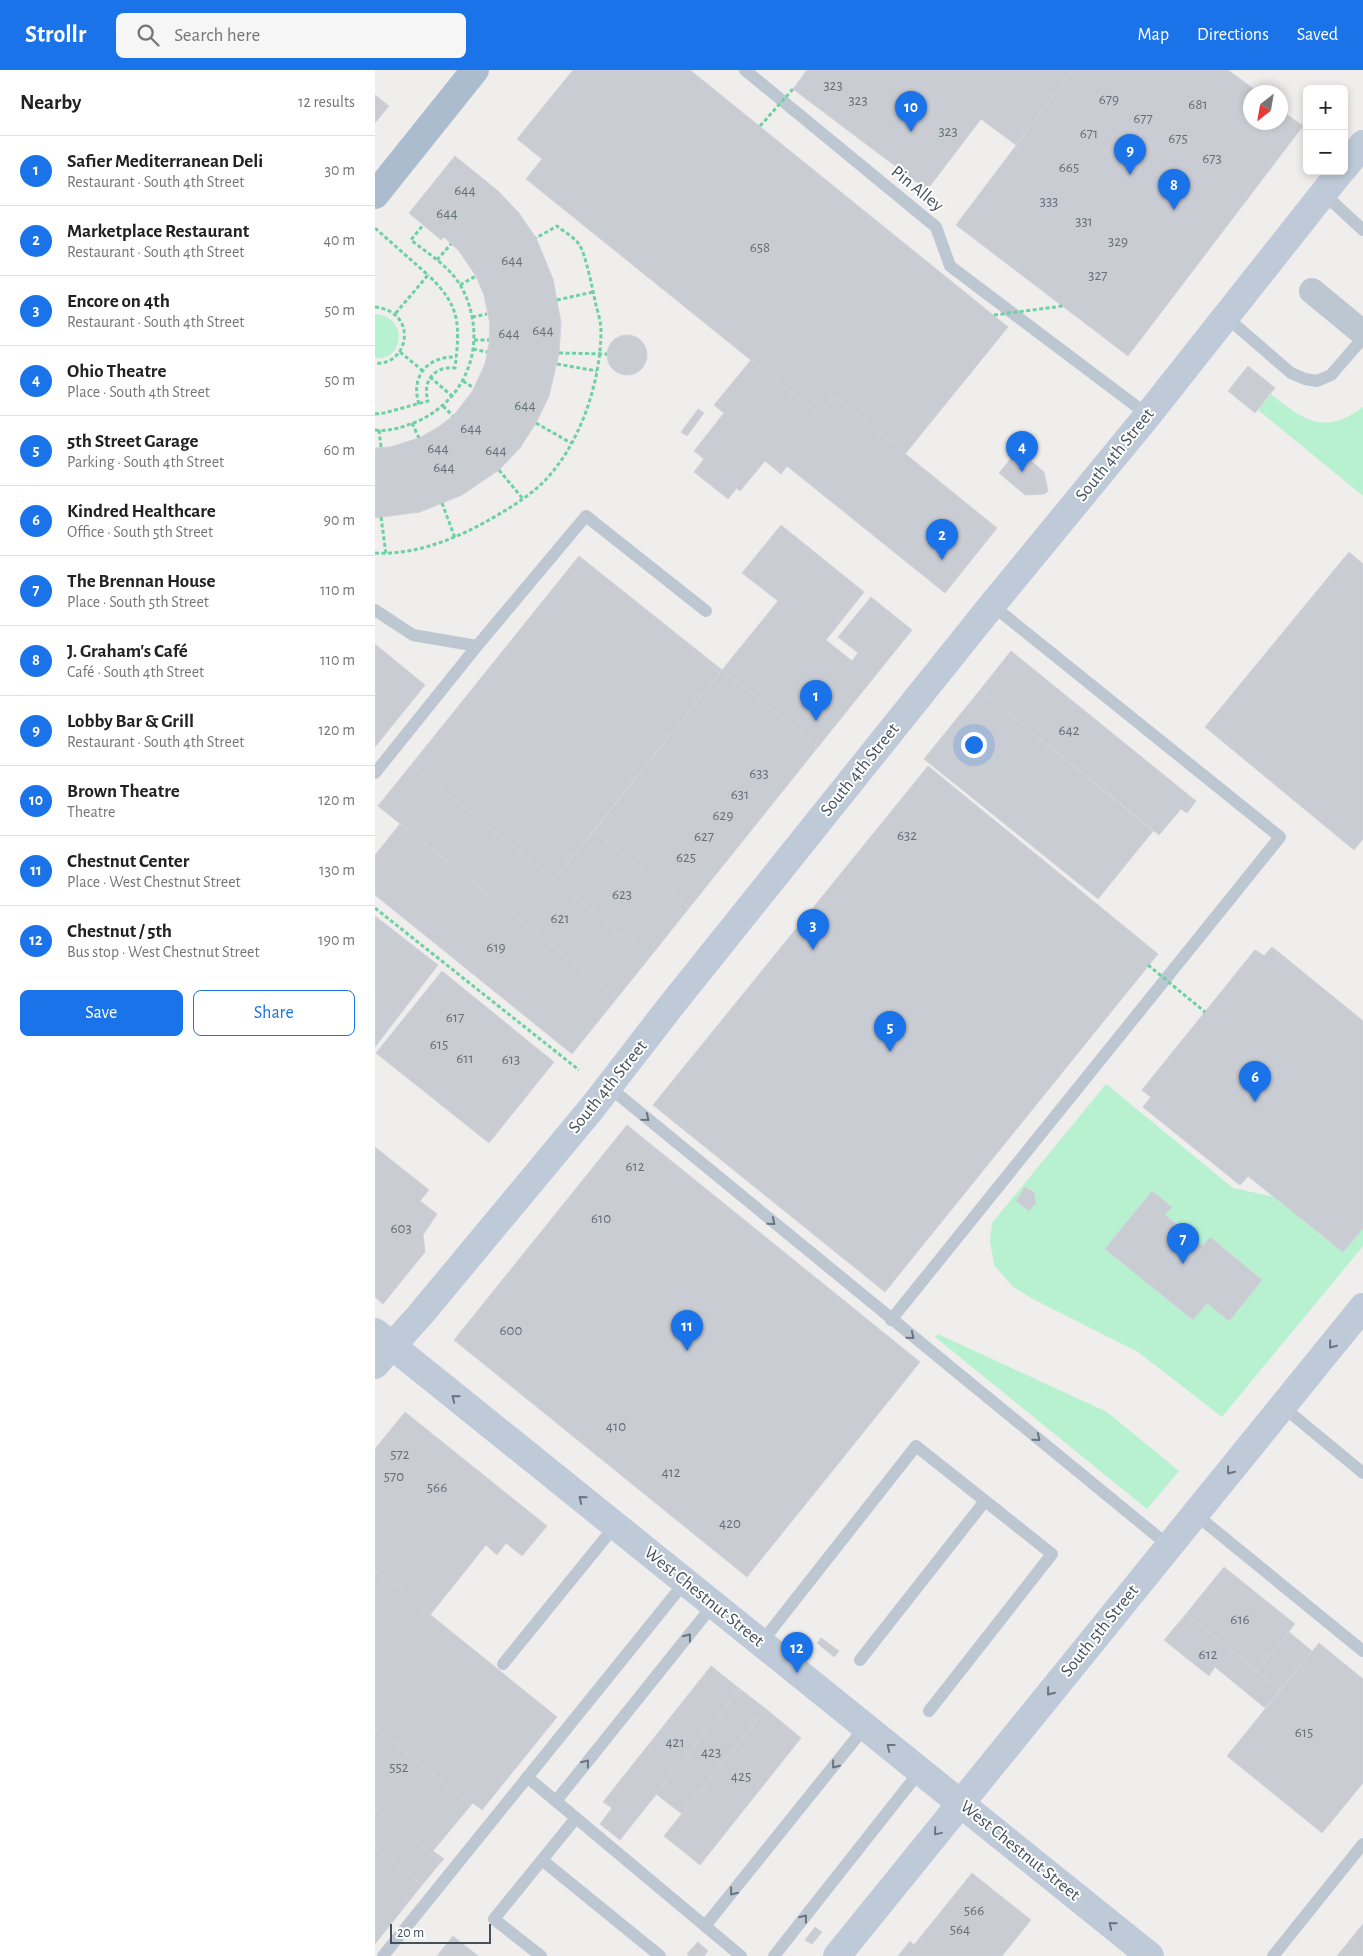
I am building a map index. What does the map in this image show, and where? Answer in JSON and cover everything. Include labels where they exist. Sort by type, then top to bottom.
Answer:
[{"type":"main road","points":[[375,195],[475,70]]},
{"type":"street","points":[[1348,163],[1363,144]]},
{"type":"street","name":"South 4th Street","points":[[381,1348],[609,1087],[676,1000],[1148,415],[1338,175]]},
{"type":"street","points":[[1312,291],[1363,333]]},
{"type":"street","name":"South 5th Street","points":[[837,1956],[1363,1307]]},
{"type":"street","name":"West Chestnut Street","points":[[381,1348],[615,1526],[1150,1956]]},
{"type":"lane","name":"Pin Alley","points":[[745,70],[936,227],[950,266],[1148,415]]},
{"type":"lane","points":[[1323,194],[1363,230]]},
{"type":"lane","points":[[1225,316],[1291,373],[1305,379],[1317,381],[1331,375],[1363,338]]},
{"type":"lane","points":[[375,773],[585,516],[706,611]]},
{"type":"lane","points":[[891,1320],[1279,837],[993,605]]},
{"type":"lane","points":[[375,610],[413,634],[477,646]]},
{"type":"lane","points":[[609,1087],[1169,1546]]},
{"type":"lane","points":[[1282,1406],[1363,1473]]},
{"type":"lane","points":[[761,1643],[916,1446],[1052,1554],[929,1710]]},
{"type":"lane","points":[[860,1660],[985,1501]]},
{"type":"lane","points":[[1195,1514],[1363,1651]]},
{"type":"lane","points":[[503,1664],[615,1526]]},
{"type":"lane","points":[[383,1956],[685,1582]]},
{"type":"lane","points":[[556,1801],[713,1605]]},
{"type":"lane","points":[[705,1926],[865,1727]]},
{"type":"lane","points":[[774,1956],[920,1771]]},
{"type":"lane","points":[[527,1777],[741,1956]]},
{"type":"lane","points":[[541,1956],[495,1919],[576,1818]]},
{"type":"lane","points":[[1273,1956],[1363,1844]]},
{"type":"lane","points":[[541,1860],[660,1956]]},
{"type":"path","points":[[760,126],[793,89]]},
{"type":"path","points":[[381,447],[377,430],[399,429],[443,406],[468,372],[473,349],[472,317],[460,285],[451,271],[411,240],[423,225]]},
{"type":"path","points":[[375,553],[386,554],[420,550],[455,538],[508,510],[538,487],[561,460],[581,426],[597,371],[599,353],[601,329],[593,292],[581,246],[557,226],[536,238]]},
{"type":"path","points":[[375,228],[428,274],[449,298],[456,313],[458,340],[455,368],[444,369],[430,377],[425,387],[428,401],[375,414]]},
{"type":"path","points":[[437,260],[451,244]]},
{"type":"path","points":[[395,314],[428,274]]},
{"type":"path","points":[[460,285],[476,276]]},
{"type":"path","points":[[557,300],[593,292]]},
{"type":"path","points":[[994,315],[1063,306]]},
{"type":"path","points":[[375,307],[385,308],[395,314],[402,322],[405,333],[404,344],[400,352],[390,360],[375,363]]},
{"type":"path","points":[[472,317],[487,314]]},
{"type":"path","points":[[474,340],[489,340]]},
{"type":"path","points":[[473,349],[487,352]]},
{"type":"path","points":[[400,352],[423,371]]},
{"type":"path","points":[[559,353],[607,354]]},
{"type":"path","points":[[419,404],[416,395],[416,384],[423,371],[436,360],[456,357]]},
{"type":"path","points":[[557,364],[597,371]]},
{"type":"path","points":[[430,377],[452,396]]},
{"type":"path","points":[[463,381],[474,388]]},
{"type":"path","points":[[443,406],[453,416]]},
{"type":"path","points":[[412,423],[419,438]]},
{"type":"path","points":[[536,424],[571,443]]},
{"type":"path","points":[[499,470],[523,499]]},
{"type":"path","points":[[442,503],[455,538]]},
{"type":"path","points":[[381,517],[386,554]]},
{"type":"path","points":[[375,908],[579,1070]]},
{"type":"path","points":[[1148,965],[1205,1012]]},
{"type":"green space","points":[[375,314],[386,317],[394,323],[398,330],[399,339],[397,347],[392,353],[384,357],[375,358]]},
{"type":"green space","points":[[1271,394],[1293,411],[1314,421],[1337,421],[1363,407],[1363,496],[1258,410]]},
{"type":"green space","points":[[1106,1084],[1233,1188],[1275,1197],[1343,1252],[1363,1228],[1363,1246],[1222,1417],[1138,1352],[1013,1287],[994,1265],[990,1241],[992,1223]],"holes":[[[1025,1187],[1034,1192],[1036,1203],[1029,1211],[1016,1201]],[[1152,1191],[1172,1207],[1165,1215],[1203,1246],[1209,1238],[1229,1321],[1207,1303],[1193,1320],[1105,1249]]]},
{"type":"green space","points":[[938,1334],[1107,1412],[1179,1471],[1147,1509],[935,1337]]},
{"type":"building","points":[[573,70],[690,70],[1008,327],[905,454],[834,396],[819,415],[526,179],[542,159],[517,139]]},
{"type":"building","points":[[807,70],[1073,70],[1016,145],[981,119],[927,190],[793,89]]},
{"type":"building","points":[[1073,70],[1228,70],[1248,85],[1243,85],[1243,130],[1288,130],[1288,115],[1303,126],[1128,356],[956,225]]},
{"type":"building","points":[[375,95],[389,106],[375,123]]},
{"type":"building","points":[[455,156],[498,191],[519,213],[536,238],[553,279],[561,323],[559,353],[549,396],[536,423],[520,448],[499,470],[462,495],[420,512],[375,518],[375,448],[390,447],[419,438],[453,416],[472,392],[485,364],[490,324],[484,295],[476,276],[459,251],[444,237],[441,240],[409,213]]},
{"type":"building","points":[[631,335],[638,338],[644,344],[647,355],[646,363],[638,372],[631,375],[623,375],[616,372],[608,363],[607,351],[610,344],[619,336]]},
{"type":"building","points":[[751,360],[819,415],[834,396],[997,528],[945,593],[787,466],[781,474],[765,461],[740,491],[737,488],[728,499],[694,472],[704,459],[694,451],[724,413],[714,405]]},
{"type":"building","points":[[1248,366],[1275,388],[1255,413],[1228,391]]},
{"type":"building","points":[[698,409],[704,413],[687,436],[681,432]]},
{"type":"building","points":[[1018,450],[1044,472],[1048,491],[1045,494],[1025,495],[999,473]]},
{"type":"building","points":[[781,525],[864,592],[826,640],[852,661],[858,653],[838,637],[871,597],[912,630],[818,747],[722,670],[778,601],[742,573]]},
{"type":"building","points":[[1349,552],[1363,564],[1363,839],[1354,850],[1205,727]]},
{"type":"building","points":[[579,556],[722,670],[554,880],[411,765]]},
{"type":"building","points":[[375,644],[425,685],[375,747]]},
{"type":"building","points":[[1011,651],[1196,801],[1187,813],[1181,809],[1159,835],[980,690]]},
{"type":"building","points":[[722,670],[818,747],[689,908],[594,831]]},
{"type":"building","points":[[980,690],[1153,831],[1098,899],[924,759]]},
{"type":"building","points":[[411,765],[650,957],[617,998],[378,806]]},
{"type":"building","points":[[928,766],[1158,954],[885,1292],[653,1105]]},
{"type":"building","points":[[400,824],[617,998],[572,1054],[375,895],[375,855]]},
{"type":"building","points":[[594,831],[689,908],[650,957],[554,880]]},
{"type":"building","points":[[375,916],[438,965],[375,1047]]},
{"type":"building","points":[[1272,947],[1363,1021],[1363,1228],[1343,1252],[1248,1176],[1240,1185],[1143,1107],[1151,1097],[1142,1090],[1255,950],[1264,956]]},
{"type":"building","points":[[1272,947],[1363,1021],[1363,1228],[1343,1252],[1248,1176],[1240,1185],[1143,1107],[1151,1097],[1142,1090],[1255,950],[1264,956]]},
{"type":"building","points":[[442,971],[554,1062],[489,1143],[376,1053]]},
{"type":"building","points":[[627,1125],[920,1362],[747,1577],[454,1340]]},
{"type":"building","points":[[375,1147],[429,1190],[420,1201],[437,1214],[423,1235],[425,1252],[383,1304],[375,1297]]},
{"type":"building","points":[[1025,1187],[1034,1192],[1036,1203],[1029,1211],[1016,1201]]},
{"type":"building","points":[[1152,1191],[1172,1207],[1165,1215],[1203,1246],[1210,1237],[1262,1280],[1229,1321],[1207,1303],[1193,1320],[1105,1249]]},
{"type":"building","points":[[405,1412],[547,1526],[522,1556],[506,1543],[497,1555],[486,1545],[430,1615],[375,1570],[375,1449]]},
{"type":"building","points":[[1224,1567],[1295,1624],[1257,1671],[1186,1614]]},
{"type":"building","points":[[375,1570],[557,1717],[482,1810],[473,1803],[471,1805],[375,1728]]},
{"type":"building","points":[[1186,1614],[1280,1690],[1265,1708],[1215,1667],[1209,1676],[1164,1640]]},
{"type":"building","points":[[1289,1632],[1312,1651],[1280,1690],[1257,1671]]},
{"type":"building","points":[[821,1638],[839,1651],[834,1657],[817,1643]]},
{"type":"building","points":[[1319,1643],[1363,1679],[1363,1783],[1322,1833],[1227,1756]]},
{"type":"building","points":[[711,1666],[740,1689],[620,1840],[600,1824],[612,1808],[603,1802]]},
{"type":"building","points":[[740,1689],[766,1709],[682,1814],[656,1794]]},
{"type":"building","points":[[766,1709],[801,1738],[700,1865],[664,1836]]},
{"type":"building","points":[[375,1728],[471,1805],[433,1851],[444,1859],[441,1862],[375,1808]]},
{"type":"building","points":[[375,1808],[441,1862],[422,1885],[375,1847]]},
{"type":"building","points":[[375,1847],[422,1885],[375,1944]]},
{"type":"building","points":[[972,1873],[1031,1920],[1002,1956],[898,1956],[910,1941],[914,1945]]},
{"type":"building","points":[[1363,1924],[1363,1956],[1337,1956]]},
{"type":"building","points":[[815,1927],[822,1932],[812,1944],[805,1940]]},
{"type":"building","points":[[453,1936],[478,1956],[437,1956]]},
{"type":"building","points":[[698,1942],[708,1951],[704,1956],[689,1956],[687,1954]]},
{"type":"place","name":"Brown Theatre","points":[[911,132]]},
{"type":"place","name":"Lobby Bar & Grill","points":[[1130,175]]},
{"type":"place","name":"J. Graham's Café","points":[[1174,210]]},
{"type":"place","name":"Ohio Theatre","points":[[1022,472]]},
{"type":"place","name":"Marketplace Restaurant","points":[[942,560]]},
{"type":"place","name":"Safier Mediterranean Deli","points":[[816,721]]},
{"type":"place","name":"Encore on 4th","points":[[813,950]]},
{"type":"place","name":"5th Street Garage","points":[[890,1052]]},
{"type":"place","name":"Kindred Healthcare","points":[[1255,1102]]},
{"type":"place","name":"The Brennan House","points":[[1183,1264]]},
{"type":"place","name":"Chestnut Center","points":[[687,1351]]},
{"type":"place","name":"Chestnut / 5th","points":[[797,1673]]}]
